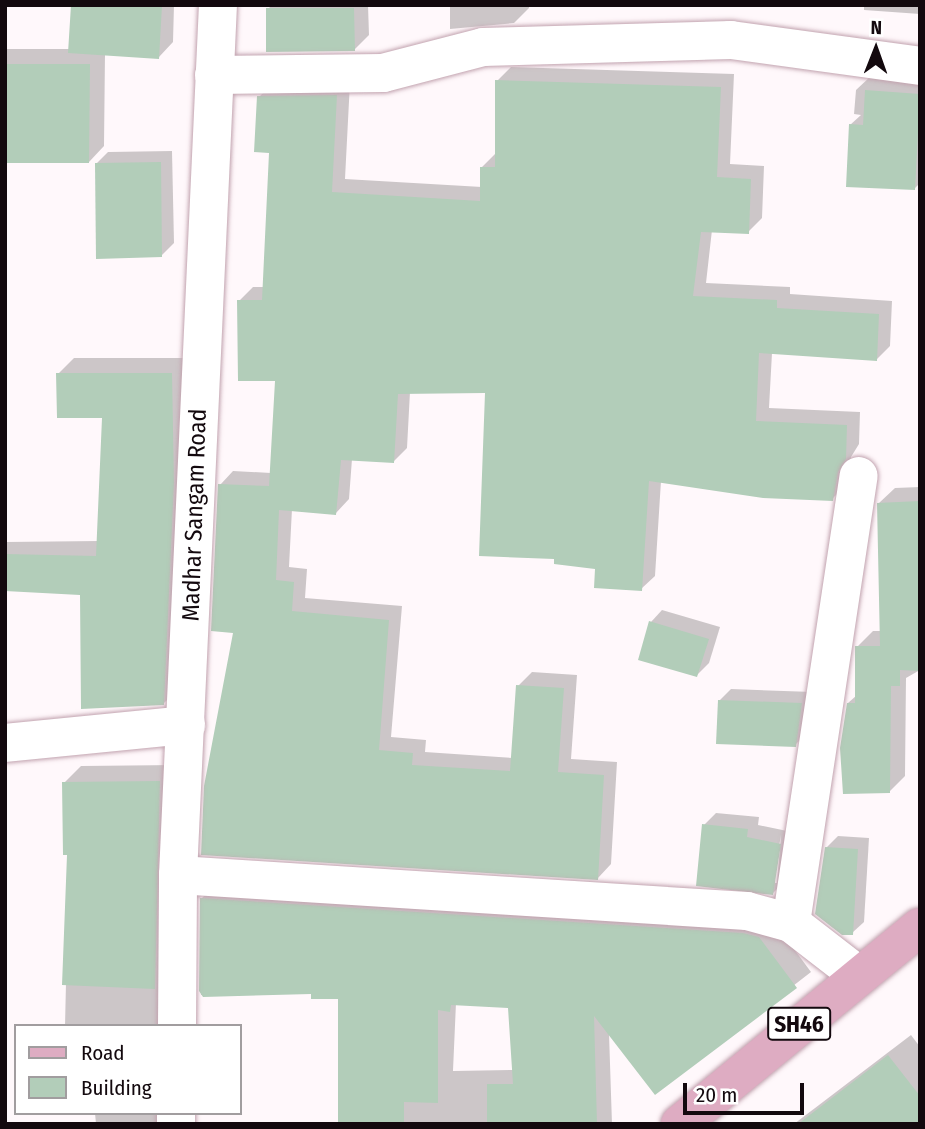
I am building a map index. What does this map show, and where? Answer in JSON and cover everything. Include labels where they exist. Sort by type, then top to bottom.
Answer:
[{"type":"main road","name":"SH46","points":[[680,1124],[920,927]]},
{"type":"street","name":"Madhar Sangam Road","points":[[177,1024],[178,874],[218,5]]},
{"type":"street","points":[[214,75],[383,73],[483,47],[730,40],[920,65]]},
{"type":"street","points":[[791,923],[859,476]]},
{"type":"street","points":[[5,743],[186,725]]},
{"type":"street","points":[[178,874],[747,911],[791,923],[859,975]]},
{"type":"building","points":[[71,5],[162,5],[159,59],[68,53]]},
{"type":"building","points":[[266,8],[354,8],[355,51],[266,52]]},
{"type":"building","points":[[5,64],[90,64],[89,163],[5,163]]},
{"type":"building","points":[[495,80],[721,87],[717,177],[751,179],[749,234],[701,232],[693,296],[777,300],[777,308],[879,314],[877,361],[759,353],[756,421],[847,425],[846,459],[838,472],[833,501],[763,498],[649,481],[642,591],[594,588],[595,569],[554,564],[554,559],[479,556],[485,393],[398,394],[394,463],[341,460],[336,515],[279,510],[276,580],[294,582],[292,611],[389,620],[379,750],[413,753],[412,765],[510,771],[516,685],[564,688],[558,772],[604,775],[598,880],[201,855],[204,786],[233,633],[211,631],[218,484],[269,486],[275,381],[238,381],[237,300],[262,300],[269,153],[254,152],[257,96],[337,95],[332,192],[480,201],[480,167],[495,167]]},
{"type":"building","points":[[865,90],[920,94],[915,190],[846,187],[849,124],[863,125]]},
{"type":"building","points":[[161,162],[162,257],[96,259],[95,163]]},
{"type":"building","points":[[56,373],[172,373],[174,483],[164,705],[81,709],[80,595],[5,591],[5,554],[96,556],[102,418],[57,418]]},
{"type":"building","points":[[920,501],[920,671],[900,670],[900,686],[891,686],[890,793],[843,794],[840,748],[847,703],[855,703],[855,646],[880,646],[877,503]]},
{"type":"building","points":[[649,621],[709,639],[697,677],[638,660]]},
{"type":"building","points":[[718,700],[802,703],[796,747],[716,744]]},
{"type":"building","points":[[160,781],[155,989],[62,985],[67,855],[63,855],[62,782]]},
{"type":"building","points":[[702,824],[748,829],[747,837],[781,844],[773,895],[696,886]]},
{"type":"building","points":[[825,847],[858,849],[853,935],[842,935],[815,914]]},
{"type":"building","points":[[200,898],[743,933],[759,937],[797,988],[655,1095],[594,1016],[597,1124],[487,1124],[487,1084],[513,1084],[508,1008],[451,1005],[450,1012],[438,1010],[438,1103],[404,1102],[404,1122],[338,1122],[338,999],[311,999],[311,994],[203,997],[199,991]]},
{"type":"building","points":[[888,1055],[920,1096],[920,1124],[798,1124]]}]
